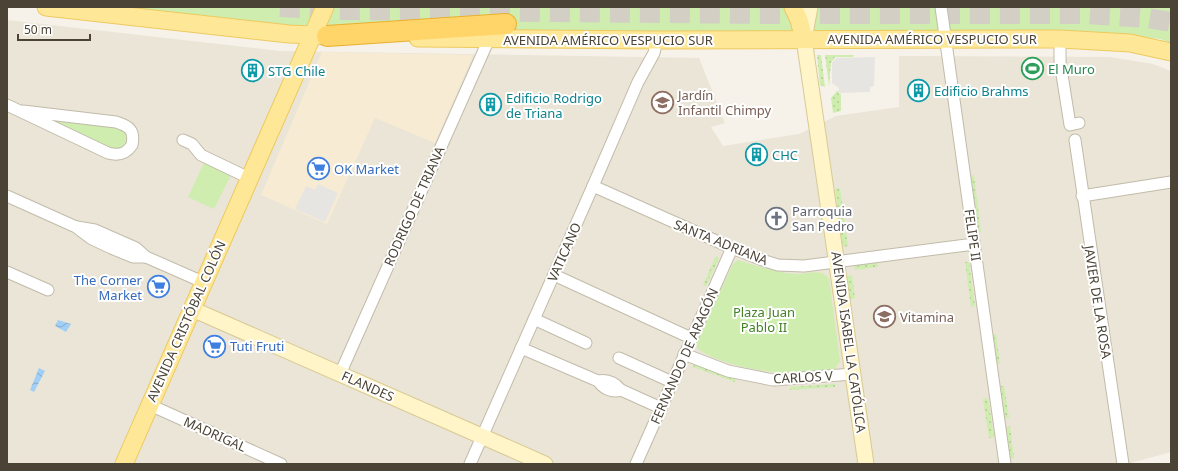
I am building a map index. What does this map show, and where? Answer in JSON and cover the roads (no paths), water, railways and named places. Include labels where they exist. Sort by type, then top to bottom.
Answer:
[{"type":"highway","points":[[320,36],[506,24]]},
{"type":"main road","name":"AVENIDA AMÉRICO VESPUCIO SUR","points":[[46,7],[320,36],[657,40],[945,38],[1060,39],[1130,43],[1171,52]]},
{"type":"main road","name":"AVENIDA CRISTÓBAL COLÓN","points":[[124,464],[249,178],[320,36],[325,7]]},
{"type":"main road","points":[[793,7],[799,20],[804,39]]},
{"type":"main road","name":"AVENIDA ISABEL LA CATÓLICA","points":[[810,7],[804,39],[838,262],[866,464]]},
{"type":"main road","name":"FLANDES","points":[[192,309],[545,464]]},
{"type":"street","name":"FELIPE II","points":[[941,7],[1005,464]]},
{"type":"street","name":"RODRIGO DE TRIANA","points":[[340,374],[489,39]]},
{"type":"street","points":[[1060,39],[1060,62],[1070,125],[1079,123]]},
{"type":"street","name":"VATICANO","points":[[470,464],[638,82],[654,53],[657,40]]},
{"type":"street","points":[[7,105],[23,111],[108,153],[115,155],[125,153],[132,144],[132,131],[129,127],[116,122],[23,111]]},
{"type":"street","points":[[183,140],[192,144],[200,155],[249,178]]},
{"type":"street","name":"JAVIER DE LA ROSA","points":[[1075,140],[1082,196],[1123,464]]},
{"type":"street","points":[[1082,196],[1171,182]]},
{"type":"street","name":"SANTA ADRIANA","points":[[593,186],[732,248],[778,265],[804,266],[974,244]]},
{"type":"street","points":[[7,196],[76,227],[95,230],[136,248],[146,257],[204,282]]},
{"type":"street","name":"FERNANDO DE ARAGÓN","points":[[636,464],[732,248]]},
{"type":"street","points":[[7,272],[48,290]]},
{"type":"street","points":[[554,275],[692,338]]},
{"type":"street","points":[[534,319],[586,343]]},
{"type":"street","points":[[521,348],[598,381],[602,386],[614,392],[621,390],[661,408]]},
{"type":"street","name":"CARLOS V","points":[[684,354],[728,371],[773,380],[853,374]]},
{"type":"street","points":[[619,358],[672,382]]},
{"type":"street","name":"MADRIGAL","points":[[150,405],[281,464]]},
{"type":"water","points":[[58,320],[71,324],[66,332],[55,326]]},
{"type":"water","points":[[39,368],[45,371],[34,392],[30,390]]},
{"type":"tunnel","points":[[280,7],[336,10],[767,14],[1087,14],[1147,18],[1171,22]]},
{"type":"place","name":"El Muro","points":[[1032,69]]},
{"type":"place","name":"STG Chile","points":[[252,71]]},
{"type":"place","name":"Edificio Brahms","points":[[918,91]]},
{"type":"place","name":"Jardín Infantil Chimpy","points":[[662,102]]},
{"type":"place","name":"Edificio Rodrigo de Triana","points":[[490,105]]},
{"type":"place","name":"CHC","points":[[757,155]]},
{"type":"place","name":"OK Market","points":[[318,169]]},
{"type":"place","name":"Parroquia San Pedro","points":[[777,218]]},
{"type":"place","name":"The Corner Market","points":[[158,287]]},
{"type":"place","name":"Vitamina","points":[[884,317]]},
{"type":"place","name":"Tuti Fruti","points":[[214,346]]},
{"type":"park label","name":"Plaza Juan Pablo II","points":[[764,320]]}]
